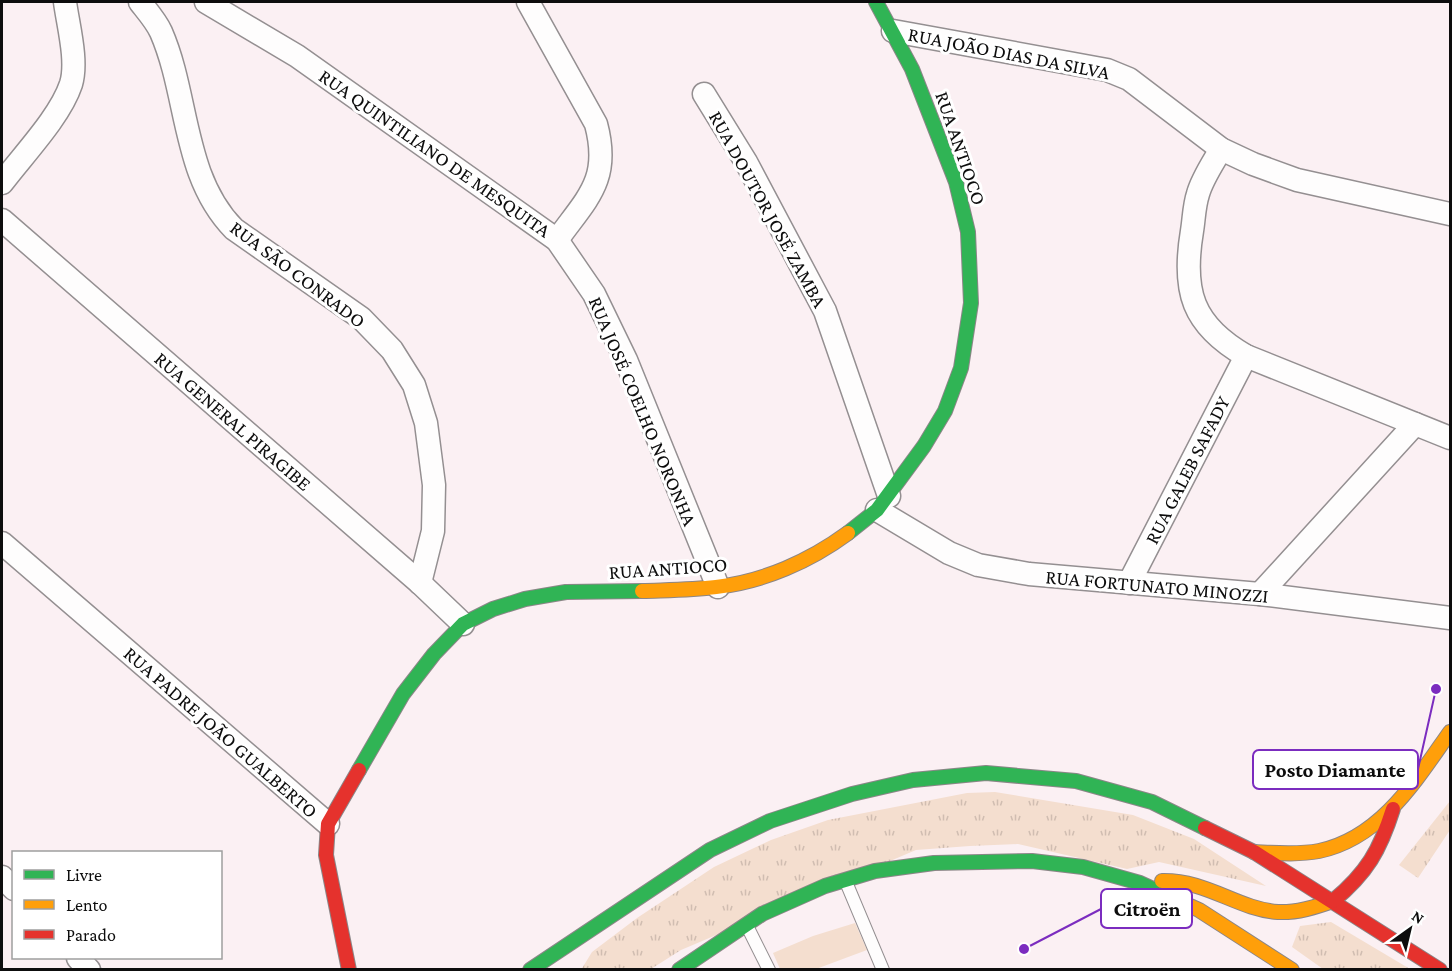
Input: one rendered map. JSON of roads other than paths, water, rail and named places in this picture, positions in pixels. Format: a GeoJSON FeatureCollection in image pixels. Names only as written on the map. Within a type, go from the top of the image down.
{"type":"FeatureCollection","features":[{"type":"Feature","properties":{"kind":"main road","name":"RUA ANTIOCO"},"geometry":{"type":"LineString","coordinates":[[328,824],[403,694],[434,654],[464,624],[493,609],[525,599],[567,592],[610,593],[718,587],[766,576],[809,558],[846,536],[883,503],[924,446],[945,411],[961,368],[970,303],[968,232],[956,182],[912,69],[876,2]]}},
{"type":"Feature","properties":{"kind":"main road"},"geometry":{"type":"LineString","coordinates":[[1254,852],[1293,853],[1320,850],[1355,838],[1393,809],[1450,732]]}},
{"type":"Feature","properties":{"kind":"main road"},"geometry":{"type":"LineString","coordinates":[[536,966],[710,850],[770,821],[852,794],[913,780],[986,773],[1076,781],[1152,802],[1254,852],[1440,969]]}},
{"type":"Feature","properties":{"kind":"main road"},"geometry":{"type":"LineString","coordinates":[[1140,883],[1182,881],[1253,906],[1278,912],[1303,910],[1333,901],[1355,884],[1383,844],[1393,809]]}},
{"type":"Feature","properties":{"kind":"main road","name":"RUA PADRE JOÃO GUALBERTO"},"geometry":{"type":"LineString","coordinates":[[328,824],[326,855],[349,969]]}},
{"type":"Feature","properties":{"kind":"main road"},"geometry":{"type":"LineString","coordinates":[[679,969],[773,910],[825,886],[875,871],[934,863],[1032,861],[1083,867],[1140,883],[1199,910],[1292,969]]}},
{"type":"Feature","properties":{"kind":"main road"},"geometry":{"type":"LineString","coordinates":[[536,966],[556,969]]}},
{"type":"Feature","properties":{"kind":"street"},"geometry":{"type":"LineString","coordinates":[[2,183],[59,110],[71,83],[73,53],[65,2]]}},
{"type":"Feature","properties":{"kind":"street","name":"RUA SÃO CONRADO"},"geometry":{"type":"LineString","coordinates":[[140,2],[160,30],[173,66],[199,172],[220,215],[234,229],[361,318],[392,350],[414,385],[426,423],[434,485],[433,531],[420,583]]}},
{"type":"Feature","properties":{"kind":"street","name":"RUA QUINTILIANO DE MESQUITA"},"geometry":{"type":"LineString","coordinates":[[206,2],[297,56],[557,240],[597,182],[602,160],[601,143],[596,124],[528,2]]}},
{"type":"Feature","properties":{"kind":"street","name":"RUA JOÃO DIAS DA SILVA"},"geometry":{"type":"LineString","coordinates":[[893,31],[1107,70],[1129,79],[1221,149],[1253,164],[1297,180],[1450,214]]}},
{"type":"Feature","properties":{"kind":"street","name":"RUA DOUTOR JOSÉ ZAMBA"},"geometry":{"type":"LineString","coordinates":[[704,94],[746,162],[825,311],[883,503]]}},
{"type":"Feature","properties":{"kind":"street"},"geometry":{"type":"LineString","coordinates":[[1221,149],[1198,193],[1187,270],[1193,301],[1205,324],[1223,343],[1246,356],[1450,438]]}},
{"type":"Feature","properties":{"kind":"street","name":"RUA GENERAL PIRAGIBE"},"geometry":{"type":"LineString","coordinates":[[2,220],[420,583],[464,624]]}},
{"type":"Feature","properties":{"kind":"street","name":"RUA JOSÉ COELHO NORONHA"},"geometry":{"type":"LineString","coordinates":[[557,240],[594,294],[626,360],[718,587]]}},
{"type":"Feature","properties":{"kind":"street","name":"RUA GALEB SAFADY"},"geometry":{"type":"LineString","coordinates":[[1129,584],[1246,356]]}},
{"type":"Feature","properties":{"kind":"street"},"geometry":{"type":"LineString","coordinates":[[1260,594],[1415,424]]}},
{"type":"Feature","properties":{"kind":"street","name":"RUA FORTUNATO MINOZZI"},"geometry":{"type":"LineString","coordinates":[[883,503],[948,553],[978,565],[1029,574],[1260,594],[1450,618]]}},
{"type":"Feature","properties":{"kind":"street","name":"RUA PADRE JOÃO GUALBERTO"},"geometry":{"type":"LineString","coordinates":[[2,543],[328,824]]}},
{"type":"Feature","properties":{"kind":"lane"},"geometry":{"type":"LineString","coordinates":[[845,880],[883,969]]}},
{"type":"Feature","properties":{"kind":"lane"},"geometry":{"type":"LineString","coordinates":[[747,925],[769,969]]}},
{"type":"Feature","properties":{"kind":"place","name":"Posto Diamante"},"geometry":{"type":"Point","coordinates":[1436,689]}},
{"type":"Feature","properties":{"kind":"place","name":"Citroën"},"geometry":{"type":"Point","coordinates":[1024,949]}}]}
